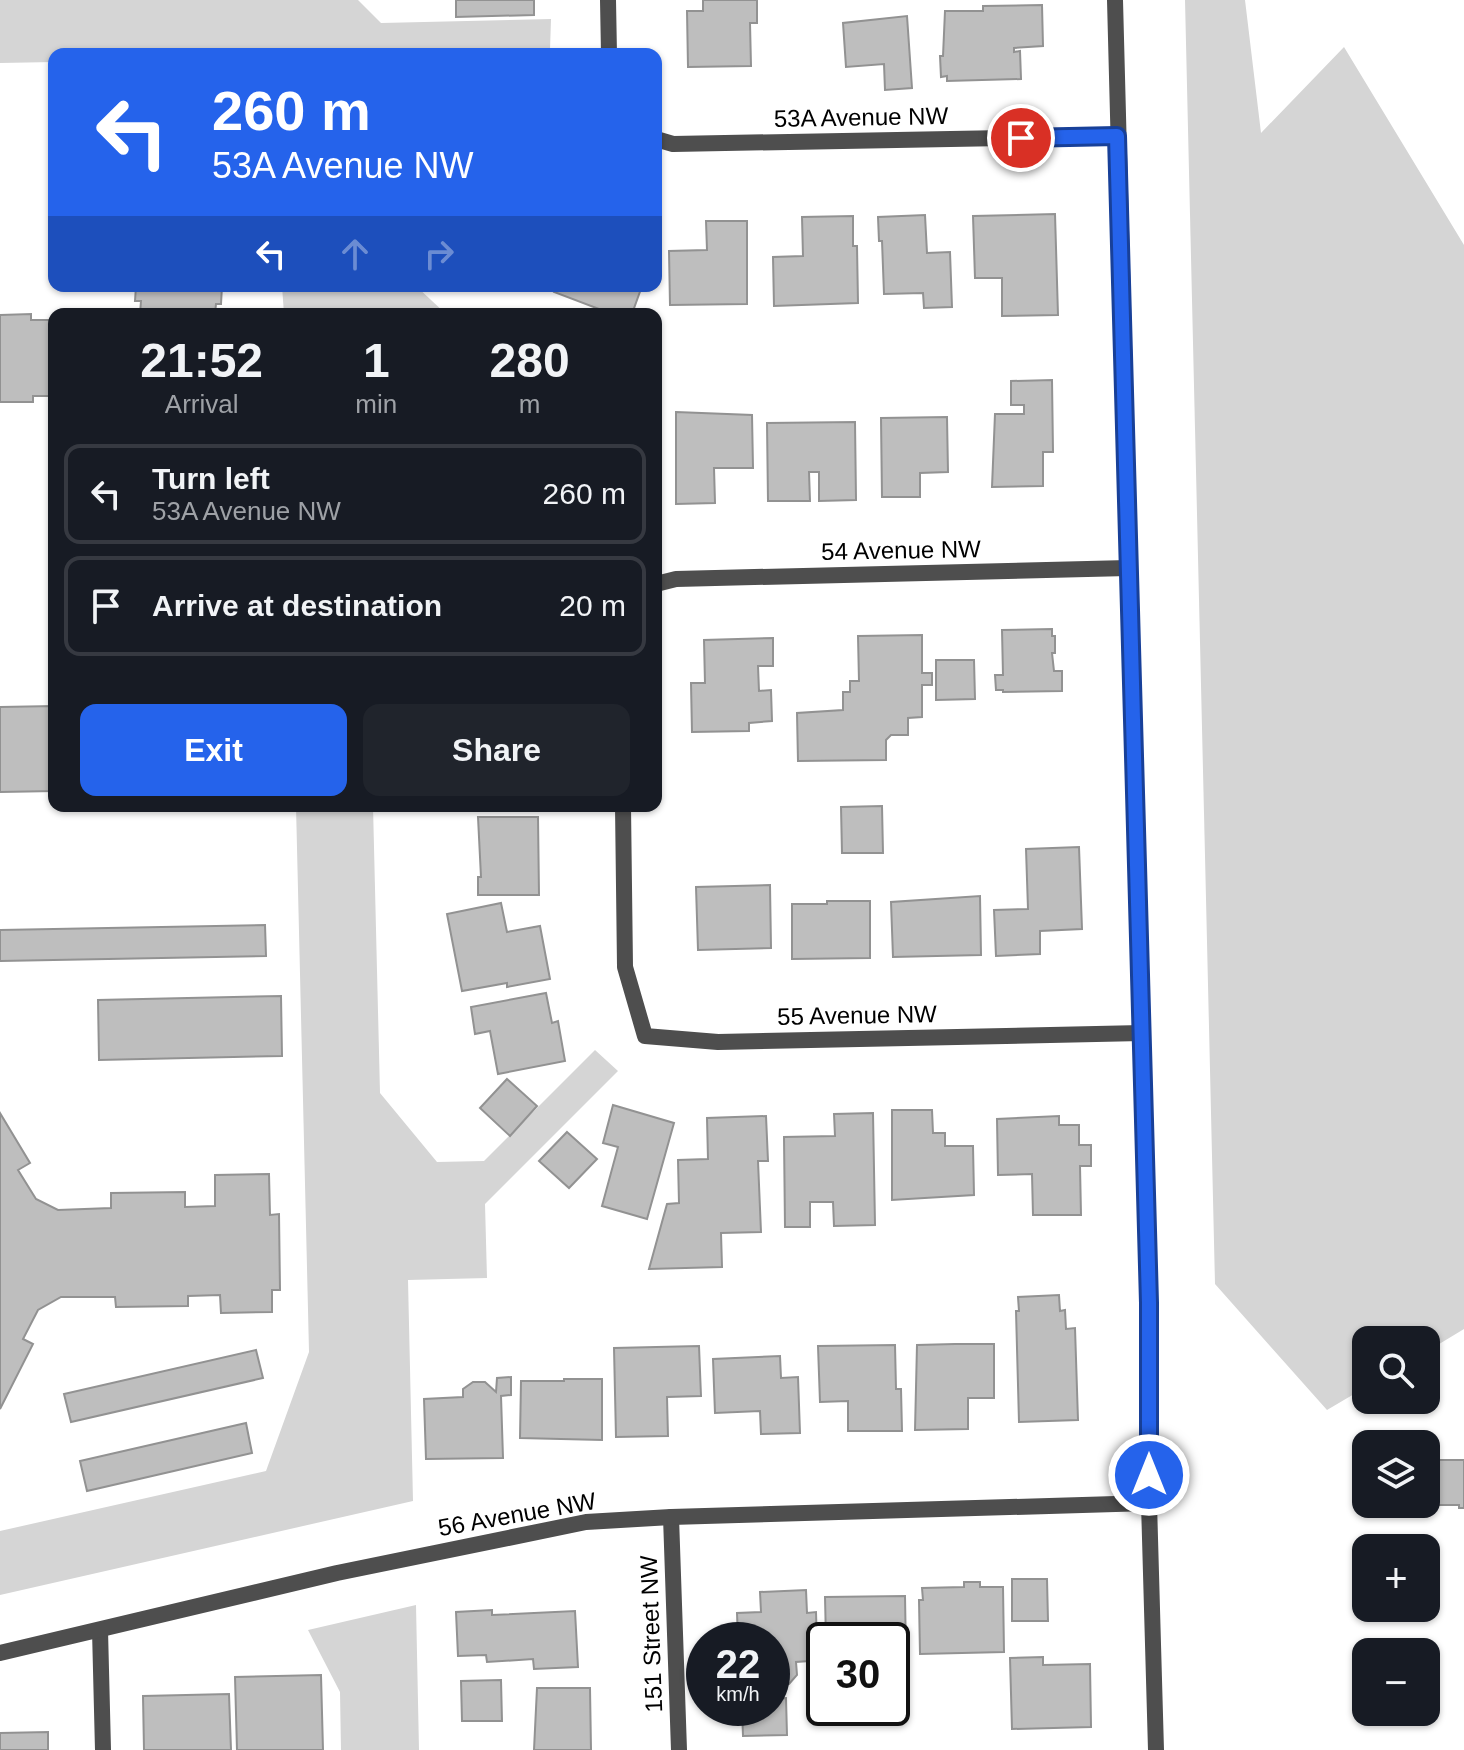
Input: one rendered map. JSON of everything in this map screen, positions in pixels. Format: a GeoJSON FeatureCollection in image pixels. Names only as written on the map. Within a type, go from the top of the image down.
{"type":"FeatureCollection","features":[{"type":"Feature","properties":{"kind":"street"},"geometry":{"type":"LineString","coordinates":[[608,0],[609,48]]}},
{"type":"Feature","properties":{"kind":"street"},"geometry":{"type":"LineString","coordinates":[[1115,0],[1149,1303],[1149,1503],[1156,1750]]}},
{"type":"Feature","properties":{"kind":"street","name":"53A Avenue NW"},"geometry":{"type":"LineString","coordinates":[[662,141],[673,144],[1117,136]]}},
{"type":"Feature","properties":{"kind":"street","name":"54 Avenue NW"},"geometry":{"type":"LineString","coordinates":[[662,582],[676,579],[1128,568]]}},
{"type":"Feature","properties":{"kind":"street","name":"55 Avenue NW"},"geometry":{"type":"LineString","coordinates":[[623,812],[625,967],[645,1036],[718,1042],[1142,1033]]}},
{"type":"Feature","properties":{"kind":"street","name":"56 Avenue NW"},"geometry":{"type":"LineString","coordinates":[[0,1653],[337,1573],[586,1522],[1149,1503]]}},
{"type":"Feature","properties":{"kind":"street","name":"151 Street NW"},"geometry":{"type":"LineString","coordinates":[[671,1517],[679,1750]]}},
{"type":"Feature","properties":{"kind":"street"},"geometry":{"type":"LineString","coordinates":[[100,1630],[103,1750]]}},
{"type":"Feature","properties":{"kind":"shaded area"},"geometry":{"type":"Polygon","coordinates":[[[0,0],[358,0],[381,23],[551,19],[550,48],[48,48],[48,62],[0,63],[0,0]]]}},
{"type":"Feature","properties":{"kind":"shaded area"},"geometry":{"type":"Polygon","coordinates":[[[1185,0],[1245,0],[1261,133],[1344,47],[1464,245],[1464,1329],[1440,1344],[1440,1326],[1352,1326],[1352,1395],[1327,1410],[1215,1284],[1185,0]]]}},
{"type":"Feature","properties":{"kind":"shaded area"},"geometry":{"type":"Polygon","coordinates":[[[282,292],[422,292],[440,308],[284,308],[282,292]]]}},
{"type":"Feature","properties":{"kind":"shaded area"},"geometry":{"type":"Polygon","coordinates":[[[296,812],[373,812],[380,1093],[437,1162],[484,1161],[595,1050],[618,1071],[485,1204],[487,1278],[408,1280],[413,1501],[0,1595],[0,1531],[266,1471],[309,1352],[296,812]]]}},
{"type":"Feature","properties":{"kind":"shaded area"},"geometry":{"type":"Polygon","coordinates":[[[416,1605],[419,1750],[341,1750],[340,1692],[308,1630],[416,1605]]]}},
{"type":"Feature","properties":{"kind":"building"},"geometry":{"type":"Polygon","coordinates":[[[456,0],[534,0],[534,15],[456,17],[456,0]]]}},
{"type":"Feature","properties":{"kind":"building"},"geometry":{"type":"Polygon","coordinates":[[[703,0],[757,0],[757,23],[750,23],[751,66],[688,67],[687,11],[703,11],[703,0]]]}},
{"type":"Feature","properties":{"kind":"building"},"geometry":{"type":"Polygon","coordinates":[[[1042,5],[1043,46],[1014,48],[1014,52],[1020,51],[1021,79],[947,81],[947,76],[941,77],[945,11],[983,11],[983,6],[1042,5]]]}},
{"type":"Feature","properties":{"kind":"building"},"geometry":{"type":"Polygon","coordinates":[[[907,16],[912,88],[885,90],[884,64],[846,67],[843,23],[907,16]]]}},
{"type":"Feature","properties":{"kind":"building"},"geometry":{"type":"Polygon","coordinates":[[[1055,214],[1058,315],[1002,316],[1002,278],[975,278],[973,216],[1055,214]]]}},
{"type":"Feature","properties":{"kind":"building"},"geometry":{"type":"Polygon","coordinates":[[[925,215],[927,253],[950,252],[952,307],[924,308],[923,293],[884,294],[878,217],[925,215]]]}},
{"type":"Feature","properties":{"kind":"building"},"geometry":{"type":"Polygon","coordinates":[[[853,216],[858,303],[774,306],[773,257],[803,256],[802,217],[853,216]]]}},
{"type":"Feature","properties":{"kind":"building"},"geometry":{"type":"Polygon","coordinates":[[[706,221],[747,221],[747,304],[670,305],[669,251],[707,250],[706,221]]]}},
{"type":"Feature","properties":{"kind":"building"},"geometry":{"type":"Polygon","coordinates":[[[136,292],[222,292],[221,304],[216,304],[216,308],[140,308],[141,301],[135,301],[136,292]]]}},
{"type":"Feature","properties":{"kind":"building"},"geometry":{"type":"Polygon","coordinates":[[[554,292],[640,292],[634,308],[596,308],[554,292]]]}},
{"type":"Feature","properties":{"kind":"building"},"geometry":{"type":"Polygon","coordinates":[[[31,314],[31,320],[48,320],[48,396],[33,396],[33,402],[0,402],[0,315],[31,314]]]}},
{"type":"Feature","properties":{"kind":"building"},"geometry":{"type":"Polygon","coordinates":[[[1052,380],[1053,452],[1043,452],[1043,486],[992,487],[995,414],[1024,414],[1024,405],[1011,405],[1011,381],[1052,380]]]}},
{"type":"Feature","properties":{"kind":"building"},"geometry":{"type":"Polygon","coordinates":[[[676,412],[752,415],[753,468],[714,468],[715,503],[676,504],[676,412]]]}},
{"type":"Feature","properties":{"kind":"building"},"geometry":{"type":"Polygon","coordinates":[[[947,417],[948,472],[920,473],[920,497],[882,497],[881,418],[947,417]]]}},
{"type":"Feature","properties":{"kind":"building"},"geometry":{"type":"Polygon","coordinates":[[[855,422],[856,500],[819,501],[819,472],[809,472],[810,501],[768,501],[767,423],[855,422]]]}},
{"type":"Feature","properties":{"kind":"building"},"geometry":{"type":"Polygon","coordinates":[[[1052,629],[1052,636],[1055,636],[1055,653],[1052,653],[1054,671],[1062,671],[1062,691],[996,690],[995,675],[1003,675],[1002,630],[1052,629]]]}},
{"type":"Feature","properties":{"kind":"building"},"geometry":{"type":"Polygon","coordinates":[[[922,635],[922,673],[932,673],[932,685],[922,685],[922,717],[908,718],[908,735],[891,735],[886,740],[886,760],[798,761],[797,713],[843,710],[843,692],[850,692],[850,681],[859,681],[858,636],[922,635]]]}},
{"type":"Feature","properties":{"kind":"building"},"geometry":{"type":"Polygon","coordinates":[[[773,638],[773,666],[758,666],[759,691],[771,690],[772,721],[749,723],[749,731],[692,732],[691,683],[705,683],[704,640],[773,638]]]}},
{"type":"Feature","properties":{"kind":"building"},"geometry":{"type":"Polygon","coordinates":[[[936,660],[974,660],[975,699],[936,700],[936,660]]]}},
{"type":"Feature","properties":{"kind":"building"},"geometry":{"type":"Polygon","coordinates":[[[48,706],[48,791],[0,792],[0,707],[48,706]]]}},
{"type":"Feature","properties":{"kind":"building"},"geometry":{"type":"Polygon","coordinates":[[[882,806],[883,853],[842,853],[841,807],[882,806]]]}},
{"type":"Feature","properties":{"kind":"building"},"geometry":{"type":"Polygon","coordinates":[[[478,817],[538,817],[539,895],[478,895],[478,877],[481,877],[478,817]]]}},
{"type":"Feature","properties":{"kind":"building"},"geometry":{"type":"Polygon","coordinates":[[[1079,847],[1082,929],[1040,931],[1040,954],[996,956],[994,910],[1028,909],[1026,849],[1079,847]]]}},
{"type":"Feature","properties":{"kind":"building"},"geometry":{"type":"Polygon","coordinates":[[[770,885],[771,948],[698,950],[696,887],[770,885]]]}},
{"type":"Feature","properties":{"kind":"building"},"geometry":{"type":"Polygon","coordinates":[[[980,896],[981,955],[893,957],[891,902],[980,896]]]}},
{"type":"Feature","properties":{"kind":"building"},"geometry":{"type":"Polygon","coordinates":[[[827,901],[870,901],[870,958],[792,959],[792,904],[827,904],[827,901]]]}},
{"type":"Feature","properties":{"kind":"building"},"geometry":{"type":"Polygon","coordinates":[[[501,903],[507,932],[540,926],[550,979],[462,991],[447,914],[501,903]]]}},
{"type":"Feature","properties":{"kind":"building"},"geometry":{"type":"Polygon","coordinates":[[[265,925],[266,956],[0,961],[0,930],[265,925]]]}},
{"type":"Feature","properties":{"kind":"building"},"geometry":{"type":"Polygon","coordinates":[[[546,993],[552,1023],[558,1021],[565,1061],[498,1074],[490,1031],[475,1034],[471,1007],[546,993]]]}},
{"type":"Feature","properties":{"kind":"building"},"geometry":{"type":"Polygon","coordinates":[[[281,996],[282,1056],[99,1060],[98,1000],[281,996]]]}},
{"type":"Feature","properties":{"kind":"building"},"geometry":{"type":"Polygon","coordinates":[[[507,1079],[537,1106],[510,1136],[480,1108],[507,1079]]]}},
{"type":"Feature","properties":{"kind":"building"},"geometry":{"type":"Polygon","coordinates":[[[613,1105],[674,1123],[647,1219],[602,1206],[618,1147],[603,1143],[613,1105]]]}},
{"type":"Feature","properties":{"kind":"building"},"geometry":{"type":"Polygon","coordinates":[[[892,1110],[932,1110],[933,1133],[945,1133],[945,1146],[973,1146],[974,1195],[892,1200],[892,1110]]]}},
{"type":"Feature","properties":{"kind":"building"},"geometry":{"type":"Polygon","coordinates":[[[0,1113],[30,1163],[18,1170],[36,1199],[58,1210],[111,1208],[111,1193],[185,1192],[185,1207],[215,1206],[215,1175],[269,1174],[270,1215],[279,1214],[280,1290],[272,1290],[272,1312],[221,1313],[220,1295],[188,1296],[188,1306],[116,1307],[115,1297],[61,1297],[38,1310],[23,1339],[33,1344],[0,1409],[0,1113]]]}},
{"type":"Feature","properties":{"kind":"building"},"geometry":{"type":"Polygon","coordinates":[[[873,1113],[875,1225],[834,1226],[833,1202],[810,1202],[810,1227],[785,1227],[784,1137],[835,1136],[834,1114],[873,1113]]]}},
{"type":"Feature","properties":{"kind":"building"},"geometry":{"type":"Polygon","coordinates":[[[766,1116],[768,1161],[758,1161],[761,1232],[721,1233],[722,1267],[649,1269],[667,1204],[679,1203],[678,1160],[708,1159],[707,1118],[766,1116]]]}},
{"type":"Feature","properties":{"kind":"building"},"geometry":{"type":"Polygon","coordinates":[[[1059,1116],[1059,1125],[1079,1125],[1079,1145],[1091,1145],[1091,1166],[1080,1166],[1081,1215],[1033,1215],[1032,1174],[998,1175],[997,1119],[1059,1116]]]}},
{"type":"Feature","properties":{"kind":"building"},"geometry":{"type":"Polygon","coordinates":[[[567,1132],[597,1159],[569,1188],[539,1161],[567,1132]]]}},
{"type":"Feature","properties":{"kind":"building"},"geometry":{"type":"Polygon","coordinates":[[[1059,1295],[1060,1311],[1065,1310],[1066,1329],[1075,1328],[1078,1420],[1019,1422],[1018,1297],[1059,1295]]]}},
{"type":"Feature","properties":{"kind":"building"},"geometry":{"type":"Polygon","coordinates":[[[994,1344],[994,1398],[968,1398],[968,1429],[915,1430],[917,1345],[994,1344]]]}},
{"type":"Feature","properties":{"kind":"building"},"geometry":{"type":"Polygon","coordinates":[[[895,1345],[896,1389],[901,1389],[902,1431],[848,1431],[848,1401],[820,1402],[818,1346],[895,1345]]]}},
{"type":"Feature","properties":{"kind":"building"},"geometry":{"type":"Polygon","coordinates":[[[699,1346],[701,1396],[667,1397],[668,1436],[616,1437],[614,1348],[699,1346]]]}},
{"type":"Feature","properties":{"kind":"building"},"geometry":{"type":"Polygon","coordinates":[[[256,1350],[263,1378],[71,1422],[64,1394],[256,1350]]]}},
{"type":"Feature","properties":{"kind":"building"},"geometry":{"type":"Polygon","coordinates":[[[780,1356],[781,1378],[798,1377],[800,1433],[761,1434],[760,1411],[715,1413],[713,1359],[780,1356]]]}},
{"type":"Feature","properties":{"kind":"building"},"geometry":{"type":"Polygon","coordinates":[[[511,1377],[511,1395],[501,1396],[503,1458],[426,1459],[424,1399],[463,1397],[463,1389],[473,1382],[485,1382],[496,1392],[497,1378],[511,1377]]]}},
{"type":"Feature","properties":{"kind":"building"},"geometry":{"type":"Polygon","coordinates":[[[602,1379],[602,1440],[520,1438],[521,1381],[602,1379]]]}},
{"type":"Feature","properties":{"kind":"building"},"geometry":{"type":"Polygon","coordinates":[[[246,1423],[252,1453],[87,1491],[80,1461],[246,1423]]]}},
{"type":"Feature","properties":{"kind":"building"},"geometry":{"type":"Polygon","coordinates":[[[1440,1460],[1464,1460],[1464,1508],[1459,1508],[1459,1505],[1440,1505],[1440,1460]]]}},
{"type":"Feature","properties":{"kind":"building"},"geometry":{"type":"Polygon","coordinates":[[[1012,1579],[1047,1579],[1048,1621],[1012,1621],[1012,1579]]]}},
{"type":"Feature","properties":{"kind":"building"},"geometry":{"type":"Polygon","coordinates":[[[964,1582],[980,1582],[980,1587],[1003,1587],[1004,1652],[920,1654],[919,1600],[923,1600],[922,1588],[964,1587],[964,1582]]]}},
{"type":"Feature","properties":{"kind":"building"},"geometry":{"type":"Polygon","coordinates":[[[806,1590],[807,1613],[816,1612],[816,1622],[806,1622],[806,1661],[796,1662],[797,1675],[790,1683],[790,1622],[737,1622],[737,1613],[761,1612],[760,1592],[806,1590]]]}},
{"type":"Feature","properties":{"kind":"building"},"geometry":{"type":"Polygon","coordinates":[[[905,1596],[905,1622],[826,1622],[825,1597],[905,1596]]]}},
{"type":"Feature","properties":{"kind":"building"},"geometry":{"type":"Polygon","coordinates":[[[492,1610],[492,1615],[575,1611],[578,1667],[534,1669],[533,1659],[487,1662],[486,1655],[458,1656],[456,1612],[492,1610]]]}},
{"type":"Feature","properties":{"kind":"building"},"geometry":{"type":"Polygon","coordinates":[[[1043,1657],[1043,1665],[1090,1664],[1091,1727],[1012,1729],[1010,1658],[1043,1657]]]}},
{"type":"Feature","properties":{"kind":"building"},"geometry":{"type":"Polygon","coordinates":[[[321,1675],[323,1750],[237,1750],[235,1677],[321,1675]]]}},
{"type":"Feature","properties":{"kind":"building"},"geometry":{"type":"Polygon","coordinates":[[[501,1680],[502,1721],[462,1721],[461,1681],[501,1680]]]}},
{"type":"Feature","properties":{"kind":"building"},"geometry":{"type":"Polygon","coordinates":[[[537,1688],[590,1688],[591,1750],[534,1750],[537,1688]]]}},
{"type":"Feature","properties":{"kind":"building"},"geometry":{"type":"Polygon","coordinates":[[[229,1694],[231,1750],[144,1750],[143,1696],[229,1694]]]}},
{"type":"Feature","properties":{"kind":"building"},"geometry":{"type":"Polygon","coordinates":[[[743,1726],[787,1726],[787,1735],[743,1736],[743,1726]]]}},
{"type":"Feature","properties":{"kind":"building"},"geometry":{"type":"Polygon","coordinates":[[[48,1732],[48,1750],[0,1750],[0,1733],[48,1732]]]}},
{"type":"Feature","properties":{"kind":"route"},"geometry":{"type":"LineString","coordinates":[[1021,138],[1117,136],[1149,1303],[1149,1475]]}}]}
